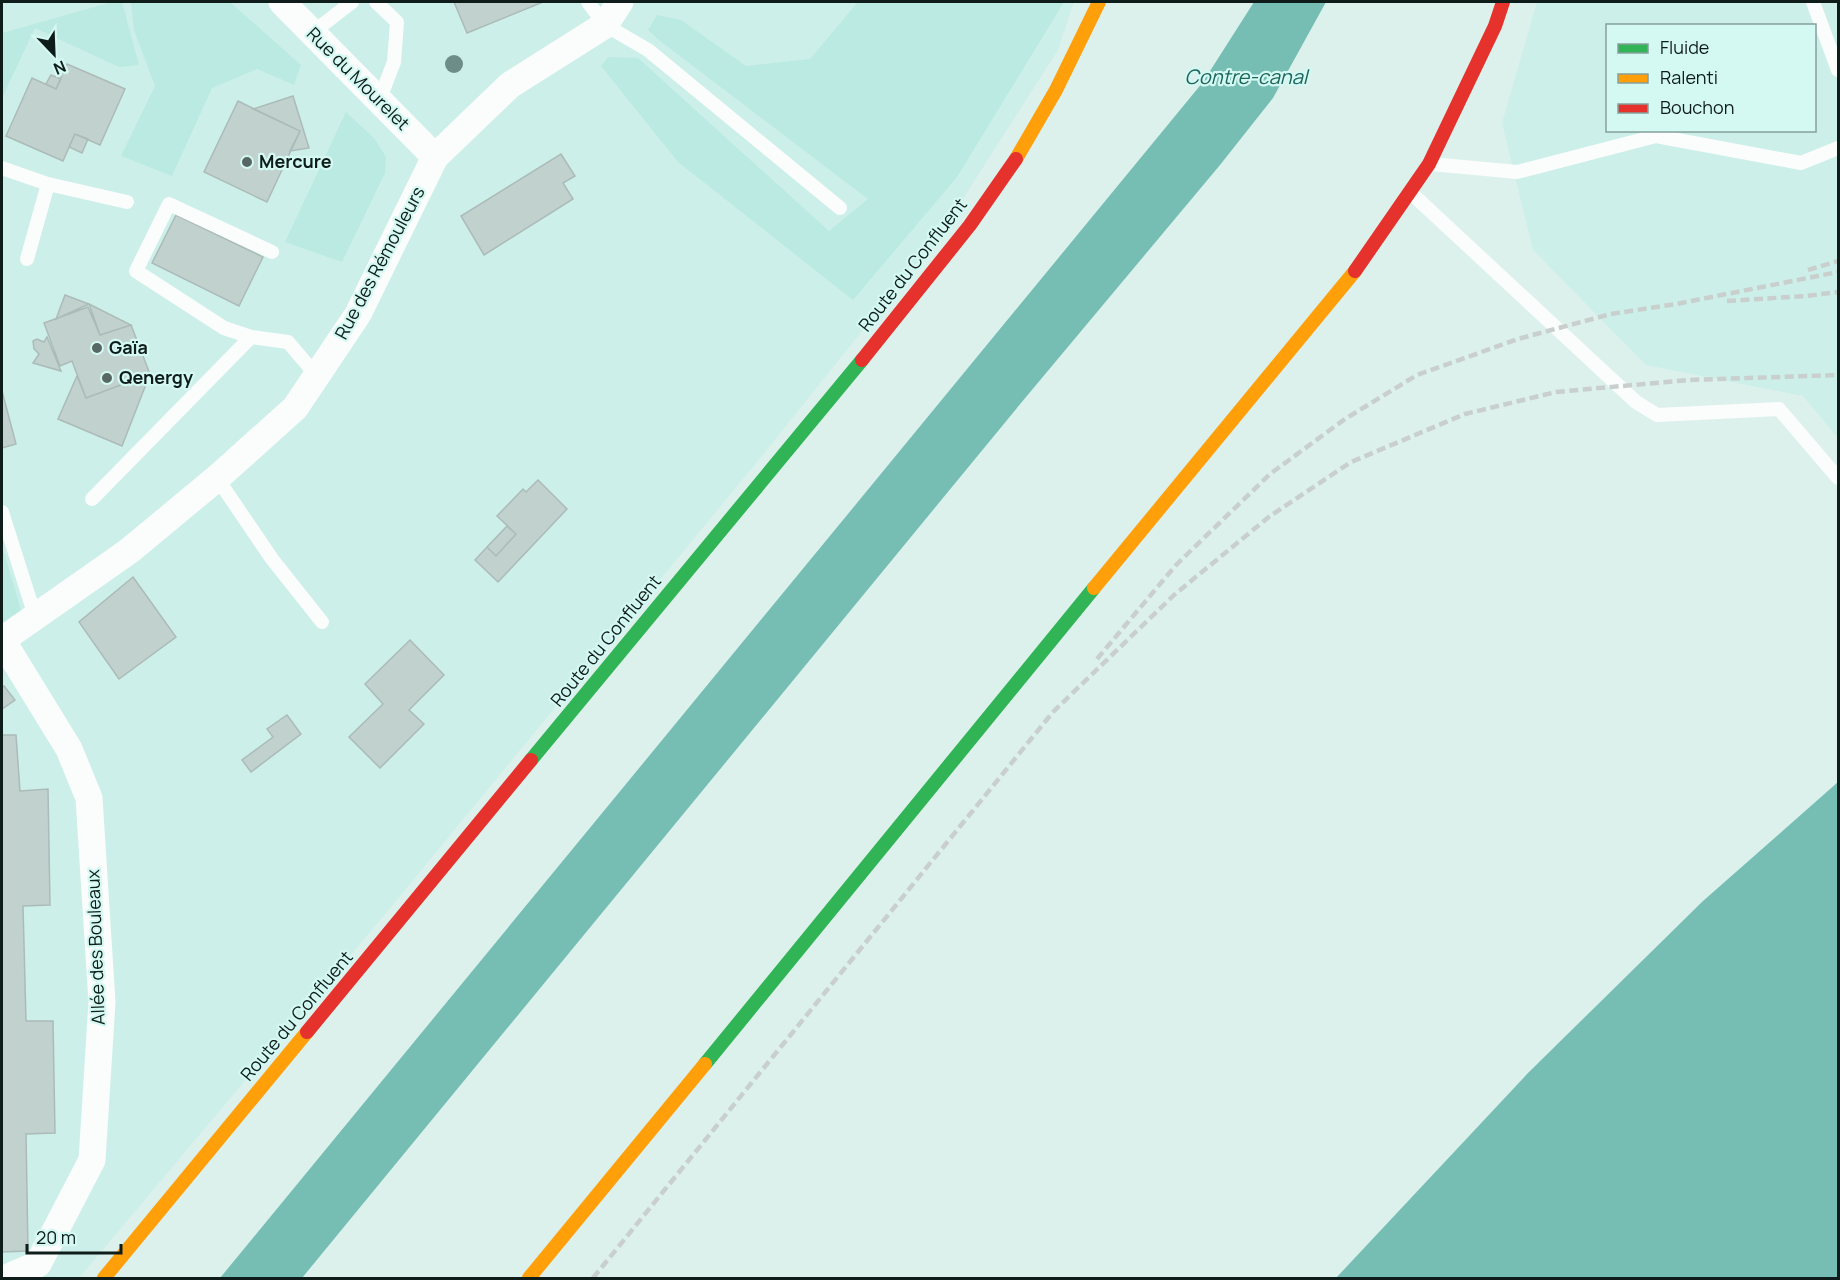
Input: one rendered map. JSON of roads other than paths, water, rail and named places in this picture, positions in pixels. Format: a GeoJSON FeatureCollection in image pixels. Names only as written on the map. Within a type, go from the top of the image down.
{"type":"FeatureCollection","features":[{"type":"Feature","properties":{"kind":"main road","name":"Route du Confluent"},"geometry":{"type":"LineString","coordinates":[[104,1278],[906,306],[1005,176],[1047,108],[1099,2]]}},
{"type":"Feature","properties":{"kind":"main road"},"geometry":{"type":"LineString","coordinates":[[530,1278],[1361,263],[1429,164],[1496,26],[1503,2]]}},
{"type":"Feature","properties":{"kind":"street","name":"Rue du Mourelet"},"geometry":{"type":"LineString","coordinates":[[282,2],[435,157]]}},
{"type":"Feature","properties":{"kind":"street","name":"Rue des Rémouleurs"},"geometry":{"type":"LineString","coordinates":[[2,640],[129,551],[217,478],[295,408],[358,314],[435,157],[510,85],[605,25],[620,2]]}},
{"type":"Feature","properties":{"kind":"street","name":"Allée des Bouleaux"},"geometry":{"type":"LineString","coordinates":[[2,640],[69,749],[89,798],[102,1002],[92,1160],[38,1264],[6,1278]]}},
{"type":"Feature","properties":{"kind":"lane"},"geometry":{"type":"LineString","coordinates":[[312,33],[352,2]]}},
{"type":"Feature","properties":{"kind":"lane"},"geometry":{"type":"LineString","coordinates":[[376,2],[397,22],[394,62],[379,101]]}},
{"type":"Feature","properties":{"kind":"lane"},"geometry":{"type":"LineString","coordinates":[[588,2],[605,25],[648,50],[840,208]]}},
{"type":"Feature","properties":{"kind":"lane"},"geometry":{"type":"LineString","coordinates":[[1813,2],[1839,70]]}},
{"type":"Feature","properties":{"kind":"lane"},"geometry":{"type":"LineString","coordinates":[[1429,164],[1517,172],[1656,136],[1801,163],[1839,148]]}},
{"type":"Feature","properties":{"kind":"lane"},"geometry":{"type":"LineString","coordinates":[[2,168],[48,184],[127,202]]}},
{"type":"Feature","properties":{"kind":"lane"},"geometry":{"type":"LineString","coordinates":[[27,259],[48,184]]}},
{"type":"Feature","properties":{"kind":"lane"},"geometry":{"type":"LineString","coordinates":[[1409,191],[1636,402],[1657,415],[1779,409],[1839,478]]}},
{"type":"Feature","properties":{"kind":"lane"},"geometry":{"type":"LineString","coordinates":[[272,252],[169,204],[136,271],[225,328],[250,337],[288,342],[317,376]]}},
{"type":"Feature","properties":{"kind":"lane"},"geometry":{"type":"LineString","coordinates":[[92,498],[250,337]]}},
{"type":"Feature","properties":{"kind":"lane"},"geometry":{"type":"LineString","coordinates":[[217,478],[272,559],[322,622]]}},
{"type":"Feature","properties":{"kind":"lane"},"geometry":{"type":"LineString","coordinates":[[2,512],[35,616]]}},
{"type":"Feature","properties":{"kind":"water","name":"Contre-canal"},"geometry":{"type":"Polygon","coordinates":[[[1254,2],[1326,2],[1273,98],[1220,165],[1021,403],[302,1278],[220,1278],[1203,82],[1254,2]]]}},
{"type":"Feature","properties":{"kind":"water"},"geometry":{"type":"Polygon","coordinates":[[[1838,782],[1838,1278],[1336,1278],[1528,1073],[1703,901],[1838,782]]]}},
{"type":"Feature","properties":{"kind":"railway"},"geometry":{"type":"LineString","coordinates":[[1808,270],[1838,261]]}},
{"type":"Feature","properties":{"kind":"railway"},"geometry":{"type":"LineString","coordinates":[[1097,659],[1176,565],[1270,474],[1345,419],[1417,375],[1518,339],[1611,314],[1676,304],[1838,272]]}},
{"type":"Feature","properties":{"kind":"railway"},"geometry":{"type":"LineString","coordinates":[[1727,301],[1838,292]]}},
{"type":"Feature","properties":{"kind":"railway"},"geometry":{"type":"LineString","coordinates":[[593,1278],[1053,712],[1174,595],[1270,516],[1351,462],[1465,414],[1556,392],[1688,380],[1838,375]]}},
{"type":"Feature","properties":{"kind":"place","name":"Mercure"},"geometry":{"type":"Point","coordinates":[247,162]}},
{"type":"Feature","properties":{"kind":"place","name":"Gaïa"},"geometry":{"type":"Point","coordinates":[97,348]}},
{"type":"Feature","properties":{"kind":"place","name":"Qenergy"},"geometry":{"type":"Point","coordinates":[107,378]}}]}
